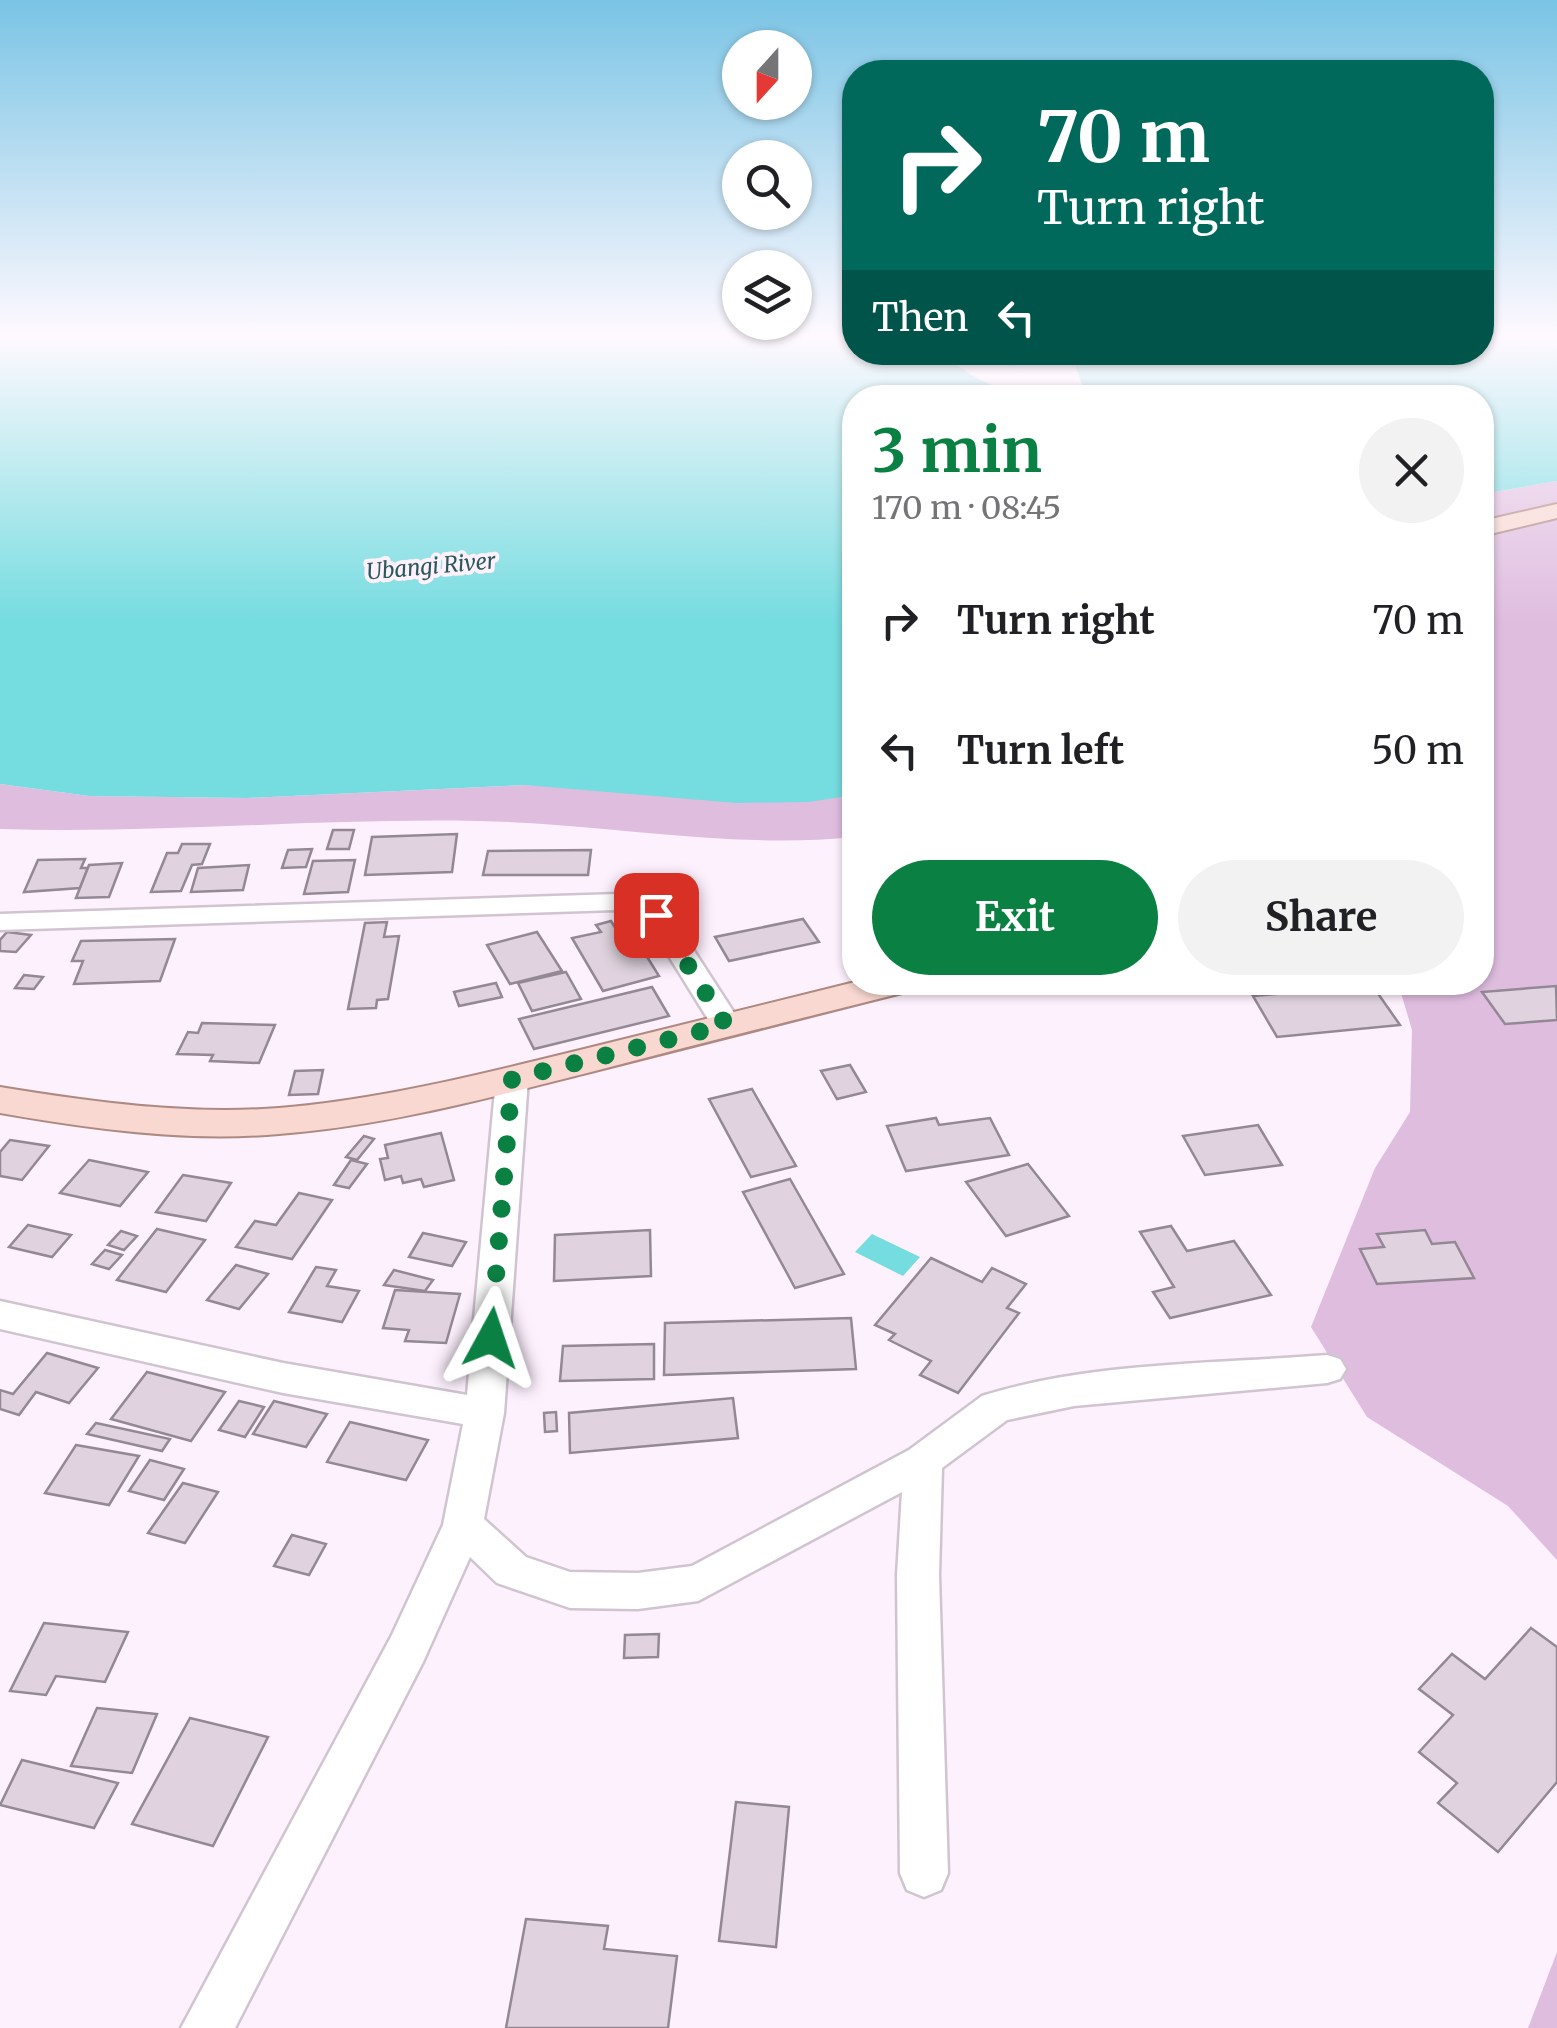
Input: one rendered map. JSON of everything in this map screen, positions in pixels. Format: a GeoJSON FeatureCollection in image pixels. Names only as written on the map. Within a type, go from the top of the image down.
{"type":"FeatureCollection","features":[{"type":"Feature","properties":{"kind":"main road"},"geometry":{"type":"LineString","coordinates":[[1494,526],[1557,511]]}},
{"type":"Feature","properties":{"kind":"main road"},"geometry":{"type":"LineString","coordinates":[[0,1100],[87,1115],[275,1121],[354,1113],[512,1079],[848,995]]}},
{"type":"Feature","properties":{"kind":"street"},"geometry":{"type":"LineString","coordinates":[[0,922],[618,902],[656,915],[726,1025]]}},
{"type":"Feature","properties":{"kind":"street"},"geometry":{"type":"LineString","coordinates":[[207,2028],[408,1648],[463,1525],[485,1413],[512,1079]]}},
{"type":"Feature","properties":{"kind":"street"},"geometry":{"type":"LineString","coordinates":[[0,1315],[283,1378],[485,1413]]}},
{"type":"Feature","properties":{"kind":"street"},"geometry":{"type":"LineString","coordinates":[[463,1525],[512,1570],[570,1590],[638,1591],[698,1584],[923,1460],[996,1406],[1074,1391],[1328,1369]]}},
{"type":"Feature","properties":{"kind":"street"},"geometry":{"type":"LineString","coordinates":[[923,1460],[918,1575],[924,1873]]}},
{"type":"Feature","properties":{"kind":"shaded area"},"geometry":{"type":"Polygon","coordinates":[[[1557,481],[1557,1560],[1508,1506],[1367,1417],[1311,1327],[1375,1168],[1410,1112],[1412,1030],[1402,995],[1494,995],[1494,492],[1557,481]]]}},
{"type":"Feature","properties":{"kind":"shaded area"},"geometry":{"type":"Polygon","coordinates":[[[0,784],[89,796],[247,798],[525,785],[842,795],[842,838],[808,840],[713,838],[477,821],[0,829],[0,784]]]}},
{"type":"Feature","properties":{"kind":"shaded area"},"geometry":{"type":"Polygon","coordinates":[[[1557,1952],[1557,2028],[1528,2028],[1557,1952]]]}},
{"type":"Feature","properties":{"kind":"water","name":"Ubangi River"},"geometry":{"type":"Polygon","coordinates":[[[0,434],[842,434],[842,797],[808,802],[736,803],[525,785],[247,798],[89,796],[0,784],[0,434]]]}},
{"type":"Feature","properties":{"kind":"water"},"geometry":{"type":"Polygon","coordinates":[[[1494,434],[1557,434],[1557,481],[1494,492],[1494,434]]]}},
{"type":"Feature","properties":{"kind":"water"},"geometry":{"type":"Polygon","coordinates":[[[872,1234],[920,1257],[903,1276],[855,1252],[872,1234]]]}},
{"type":"Feature","properties":{"kind":"building"},"geometry":{"type":"Polygon","coordinates":[[[333,830],[354,830],[349,849],[327,849],[333,830]]]}},
{"type":"Feature","properties":{"kind":"building"},"geometry":{"type":"Polygon","coordinates":[[[457,834],[452,872],[365,875],[372,837],[457,834]]]}},
{"type":"Feature","properties":{"kind":"building"},"geometry":{"type":"Polygon","coordinates":[[[182,844],[210,844],[202,864],[192,865],[181,891],[151,892],[167,853],[178,853],[182,844]]]}},
{"type":"Feature","properties":{"kind":"building"},"geometry":{"type":"Polygon","coordinates":[[[312,849],[306,867],[282,868],[288,850],[312,849]]]}},
{"type":"Feature","properties":{"kind":"building"},"geometry":{"type":"Polygon","coordinates":[[[591,850],[588,875],[483,875],[488,851],[591,850]]]}},
{"type":"Feature","properties":{"kind":"building"},"geometry":{"type":"Polygon","coordinates":[[[85,859],[81,868],[88,868],[80,888],[24,892],[38,860],[85,859]]]}},
{"type":"Feature","properties":{"kind":"building"},"geometry":{"type":"Polygon","coordinates":[[[355,860],[348,892],[304,894],[313,861],[355,860]]]}},
{"type":"Feature","properties":{"kind":"building"},"geometry":{"type":"Polygon","coordinates":[[[122,863],[109,897],[76,898],[89,865],[122,863]]]}},
{"type":"Feature","properties":{"kind":"building"},"geometry":{"type":"Polygon","coordinates":[[[249,865],[243,890],[191,892],[198,868],[249,865]]]}},
{"type":"Feature","properties":{"kind":"building"},"geometry":{"type":"Polygon","coordinates":[[[803,919],[819,942],[729,961],[715,937],[803,919]]]}},
{"type":"Feature","properties":{"kind":"building"},"geometry":{"type":"Polygon","coordinates":[[[611,921],[619,934],[631,931],[659,976],[603,991],[572,938],[601,932],[596,925],[611,921]]]}},
{"type":"Feature","properties":{"kind":"building"},"geometry":{"type":"Polygon","coordinates":[[[387,922],[384,937],[399,936],[388,999],[377,1000],[376,1008],[348,1009],[365,923],[387,922]]]}},
{"type":"Feature","properties":{"kind":"building"},"geometry":{"type":"Polygon","coordinates":[[[7,932],[31,935],[16,952],[0,951],[0,940],[7,932]]]}},
{"type":"Feature","properties":{"kind":"building"},"geometry":{"type":"Polygon","coordinates":[[[537,932],[562,971],[510,984],[487,945],[537,932]]]}},
{"type":"Feature","properties":{"kind":"building"},"geometry":{"type":"Polygon","coordinates":[[[175,939],[160,981],[74,984],[83,961],[72,961],[81,941],[175,939]]]}},
{"type":"Feature","properties":{"kind":"building"},"geometry":{"type":"Polygon","coordinates":[[[566,972],[581,999],[532,1011],[518,983],[566,972]]]}},
{"type":"Feature","properties":{"kind":"building"},"geometry":{"type":"Polygon","coordinates":[[[24,975],[43,977],[34,989],[15,988],[24,975]]]}},
{"type":"Feature","properties":{"kind":"building"},"geometry":{"type":"Polygon","coordinates":[[[496,983],[502,997],[459,1006],[454,992],[496,983]]]}},
{"type":"Feature","properties":{"kind":"building"},"geometry":{"type":"Polygon","coordinates":[[[1556,986],[1557,1020],[1505,1024],[1484,995],[1494,995],[1494,991],[1556,986]]]}},
{"type":"Feature","properties":{"kind":"building"},"geometry":{"type":"Polygon","coordinates":[[[652,987],[669,1016],[534,1049],[519,1019],[652,987]]]}},
{"type":"Feature","properties":{"kind":"building"},"geometry":{"type":"Polygon","coordinates":[[[1379,995],[1400,1025],[1277,1037],[1253,996],[1379,995]]]}},
{"type":"Feature","properties":{"kind":"building"},"geometry":{"type":"Polygon","coordinates":[[[202,1023],[275,1025],[259,1063],[210,1061],[213,1055],[177,1054],[188,1032],[198,1033],[202,1023]]]}},
{"type":"Feature","properties":{"kind":"building"},"geometry":{"type":"Polygon","coordinates":[[[850,1065],[866,1092],[837,1099],[821,1071],[850,1065]]]}},
{"type":"Feature","properties":{"kind":"building"},"geometry":{"type":"Polygon","coordinates":[[[323,1070],[318,1094],[289,1095],[295,1071],[323,1070]]]}},
{"type":"Feature","properties":{"kind":"building"},"geometry":{"type":"Polygon","coordinates":[[[752,1089],[796,1166],[751,1177],[709,1099],[752,1089]]]}},
{"type":"Feature","properties":{"kind":"building"},"geometry":{"type":"Polygon","coordinates":[[[936,1118],[939,1125],[990,1118],[1009,1155],[906,1171],[887,1126],[936,1118]]]}},
{"type":"Feature","properties":{"kind":"building"},"geometry":{"type":"Polygon","coordinates":[[[1258,1125],[1282,1165],[1205,1175],[1183,1136],[1258,1125]]]}},
{"type":"Feature","properties":{"kind":"building"},"geometry":{"type":"Polygon","coordinates":[[[441,1133],[454,1180],[424,1187],[421,1179],[403,1183],[401,1176],[385,1180],[380,1159],[388,1158],[385,1145],[441,1133]]]}},
{"type":"Feature","properties":{"kind":"building"},"geometry":{"type":"Polygon","coordinates":[[[364,1136],[374,1139],[357,1160],[346,1157],[364,1136]]]}},
{"type":"Feature","properties":{"kind":"building"},"geometry":{"type":"Polygon","coordinates":[[[10,1140],[49,1146],[22,1180],[0,1176],[0,1152],[10,1140]]]}},
{"type":"Feature","properties":{"kind":"building"},"geometry":{"type":"Polygon","coordinates":[[[89,1160],[148,1172],[120,1206],[60,1193],[89,1160]]]}},
{"type":"Feature","properties":{"kind":"building"},"geometry":{"type":"Polygon","coordinates":[[[351,1160],[367,1164],[349,1188],[334,1185],[351,1160]]]}},
{"type":"Feature","properties":{"kind":"building"},"geometry":{"type":"Polygon","coordinates":[[[1028,1164],[1069,1216],[1006,1236],[966,1182],[1028,1164]]]}},
{"type":"Feature","properties":{"kind":"building"},"geometry":{"type":"Polygon","coordinates":[[[183,1175],[231,1183],[206,1221],[156,1212],[183,1175]]]}},
{"type":"Feature","properties":{"kind":"building"},"geometry":{"type":"Polygon","coordinates":[[[790,1179],[844,1274],[795,1288],[743,1192],[790,1179]]]}},
{"type":"Feature","properties":{"kind":"building"},"geometry":{"type":"Polygon","coordinates":[[[299,1193],[332,1200],[292,1259],[236,1247],[255,1221],[276,1225],[299,1193]]]}},
{"type":"Feature","properties":{"kind":"building"},"geometry":{"type":"Polygon","coordinates":[[[28,1225],[71,1235],[52,1257],[9,1247],[28,1225]]]}},
{"type":"Feature","properties":{"kind":"building"},"geometry":{"type":"Polygon","coordinates":[[[1171,1226],[1187,1251],[1234,1241],[1271,1295],[1170,1318],[1153,1292],[1174,1287],[1140,1232],[1171,1226]]]}},
{"type":"Feature","properties":{"kind":"building"},"geometry":{"type":"Polygon","coordinates":[[[157,1229],[205,1240],[166,1292],[117,1280],[157,1229]]]}},
{"type":"Feature","properties":{"kind":"building"},"geometry":{"type":"Polygon","coordinates":[[[650,1230],[651,1276],[554,1281],[555,1235],[650,1230]]]}},
{"type":"Feature","properties":{"kind":"building"},"geometry":{"type":"Polygon","coordinates":[[[1425,1230],[1432,1244],[1455,1242],[1474,1278],[1377,1284],[1360,1249],[1384,1247],[1377,1234],[1425,1230]]]}},
{"type":"Feature","properties":{"kind":"building"},"geometry":{"type":"Polygon","coordinates":[[[121,1231],[137,1236],[124,1250],[108,1245],[121,1231]]]}},
{"type":"Feature","properties":{"kind":"building"},"geometry":{"type":"Polygon","coordinates":[[[423,1233],[466,1242],[452,1266],[409,1257],[423,1233]]]}},
{"type":"Feature","properties":{"kind":"building"},"geometry":{"type":"Polygon","coordinates":[[[105,1250],[122,1255],[109,1269],[92,1264],[105,1250]]]}},
{"type":"Feature","properties":{"kind":"building"},"geometry":{"type":"Polygon","coordinates":[[[931,1258],[982,1282],[992,1268],[1026,1284],[1007,1308],[1019,1313],[958,1393],[920,1375],[931,1361],[889,1340],[895,1334],[875,1325],[931,1258]]]}},
{"type":"Feature","properties":{"kind":"building"},"geometry":{"type":"Polygon","coordinates":[[[236,1265],[268,1274],[239,1309],[207,1300],[236,1265]]]}},
{"type":"Feature","properties":{"kind":"building"},"geometry":{"type":"Polygon","coordinates":[[[316,1267],[336,1270],[327,1286],[359,1291],[342,1322],[289,1312],[316,1267]]]}},
{"type":"Feature","properties":{"kind":"building"},"geometry":{"type":"Polygon","coordinates":[[[394,1270],[433,1280],[425,1291],[384,1285],[394,1270]]]}},
{"type":"Feature","properties":{"kind":"building"},"geometry":{"type":"Polygon","coordinates":[[[395,1290],[460,1294],[446,1343],[405,1341],[409,1330],[383,1328],[395,1290]]]}},
{"type":"Feature","properties":{"kind":"building"},"geometry":{"type":"Polygon","coordinates":[[[851,1318],[856,1369],[664,1375],[665,1323],[851,1318]]]}},
{"type":"Feature","properties":{"kind":"building"},"geometry":{"type":"Polygon","coordinates":[[[654,1344],[654,1379],[560,1381],[563,1346],[654,1344]]]}},
{"type":"Feature","properties":{"kind":"building"},"geometry":{"type":"Polygon","coordinates":[[[47,1353],[98,1368],[69,1403],[36,1392],[19,1415],[0,1409],[0,1390],[13,1394],[47,1353]]]}},
{"type":"Feature","properties":{"kind":"building"},"geometry":{"type":"Polygon","coordinates":[[[147,1372],[225,1392],[191,1441],[111,1419],[147,1372]]]}},
{"type":"Feature","properties":{"kind":"building"},"geometry":{"type":"Polygon","coordinates":[[[733,1398],[738,1438],[570,1453],[569,1413],[733,1398]]]}},
{"type":"Feature","properties":{"kind":"building"},"geometry":{"type":"Polygon","coordinates":[[[239,1401],[264,1407],[245,1437],[219,1430],[239,1401]]]}},
{"type":"Feature","properties":{"kind":"building"},"geometry":{"type":"Polygon","coordinates":[[[274,1401],[327,1414],[306,1447],[253,1434],[274,1401]]]}},
{"type":"Feature","properties":{"kind":"building"},"geometry":{"type":"Polygon","coordinates":[[[556,1412],[557,1431],[545,1432],[544,1413],[556,1412]]]}},
{"type":"Feature","properties":{"kind":"building"},"geometry":{"type":"Polygon","coordinates":[[[350,1422],[428,1440],[406,1480],[327,1462],[350,1422]]]}},
{"type":"Feature","properties":{"kind":"building"},"geometry":{"type":"Polygon","coordinates":[[[96,1423],[170,1439],[162,1451],[87,1434],[96,1423]]]}},
{"type":"Feature","properties":{"kind":"building"},"geometry":{"type":"Polygon","coordinates":[[[76,1445],[139,1456],[109,1505],[45,1493],[76,1445]]]}},
{"type":"Feature","properties":{"kind":"building"},"geometry":{"type":"Polygon","coordinates":[[[150,1460],[184,1469],[164,1500],[129,1491],[150,1460]]]}},
{"type":"Feature","properties":{"kind":"building"},"geometry":{"type":"Polygon","coordinates":[[[183,1483],[218,1492],[185,1543],[148,1533],[183,1483]]]}},
{"type":"Feature","properties":{"kind":"building"},"geometry":{"type":"Polygon","coordinates":[[[292,1535],[326,1544],[309,1575],[274,1566],[292,1535]]]}},
{"type":"Feature","properties":{"kind":"building"},"geometry":{"type":"Polygon","coordinates":[[[44,1623],[128,1632],[105,1682],[56,1676],[46,1695],[10,1691],[44,1623]]]}},
{"type":"Feature","properties":{"kind":"building"},"geometry":{"type":"Polygon","coordinates":[[[1531,1628],[1557,1647],[1557,1782],[1498,1852],[1438,1803],[1457,1783],[1419,1752],[1453,1715],[1419,1689],[1452,1654],[1485,1679],[1531,1628]]]}},
{"type":"Feature","properties":{"kind":"building"},"geometry":{"type":"Polygon","coordinates":[[[659,1634],[658,1657],[624,1658],[625,1635],[659,1634]]]}},
{"type":"Feature","properties":{"kind":"building"},"geometry":{"type":"Polygon","coordinates":[[[97,1708],[157,1714],[132,1773],[71,1766],[97,1708]]]}},
{"type":"Feature","properties":{"kind":"building"},"geometry":{"type":"Polygon","coordinates":[[[190,1718],[268,1737],[213,1846],[132,1824],[190,1718]]]}},
{"type":"Feature","properties":{"kind":"building"},"geometry":{"type":"Polygon","coordinates":[[[22,1760],[118,1783],[94,1828],[0,1805],[22,1760]]]}},
{"type":"Feature","properties":{"kind":"building"},"geometry":{"type":"Polygon","coordinates":[[[736,1802],[789,1807],[776,1947],[719,1941],[736,1802]]]}},
{"type":"Feature","properties":{"kind":"building"},"geometry":{"type":"Polygon","coordinates":[[[526,1919],[608,1926],[604,1949],[677,1956],[668,2028],[506,2028],[526,1919]]]}},
{"type":"Feature","properties":{"kind":"route"},"geometry":{"type":"LineString","coordinates":[[491,1338],[512,1079],[726,1025],[656,915]]}}]}
